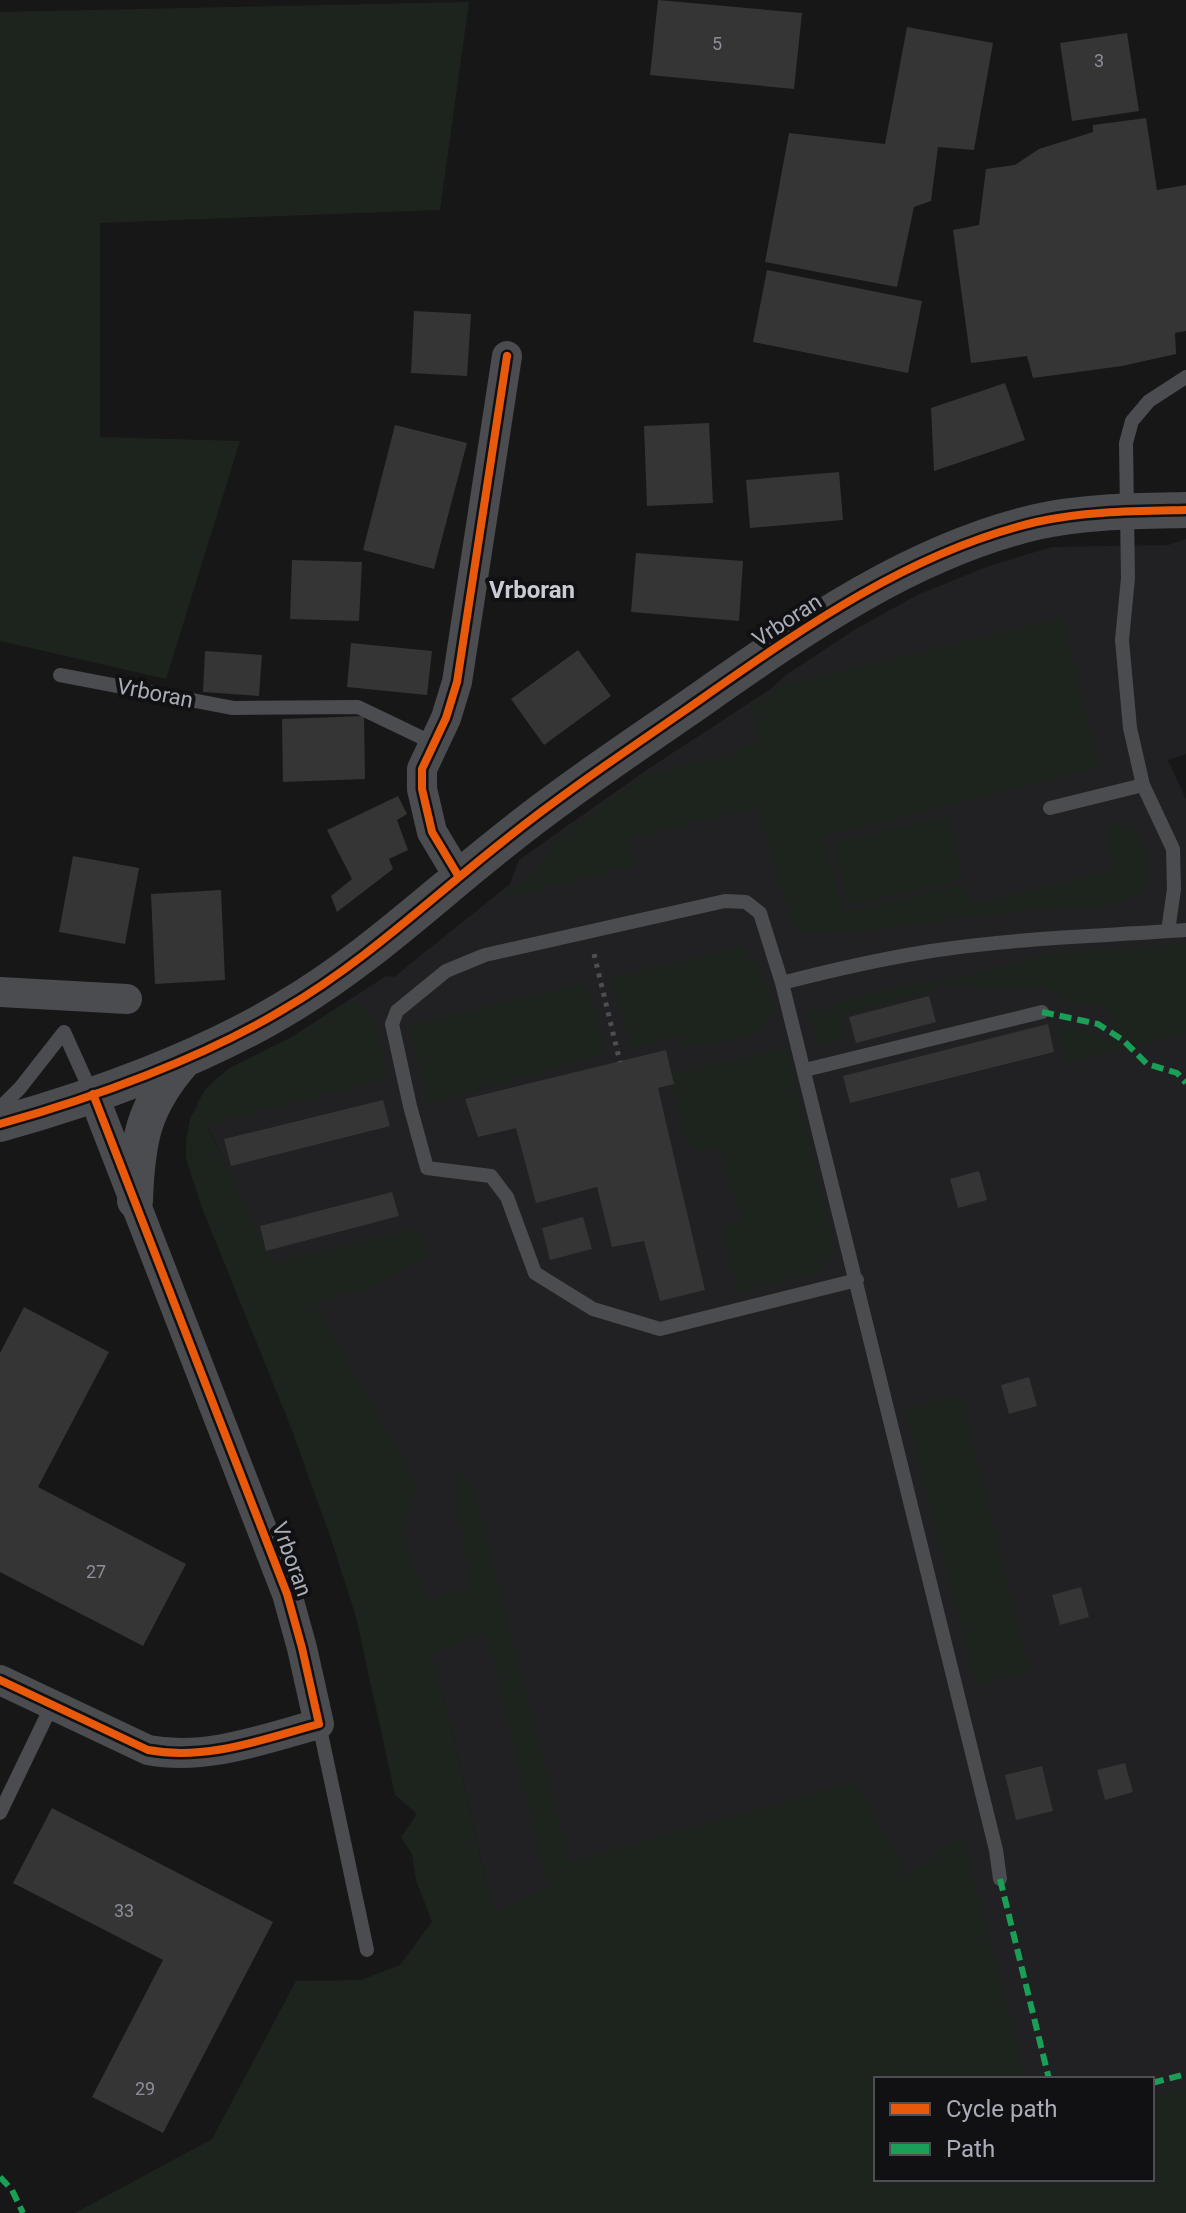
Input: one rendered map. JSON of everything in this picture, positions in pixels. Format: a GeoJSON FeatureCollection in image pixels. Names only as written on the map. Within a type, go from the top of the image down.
{"type":"FeatureCollection","features":[{"type":"Feature","properties":{"kind":"street"},"geometry":{"type":"LineString","coordinates":[[459,877],[432,832],[422,789],[422,769],[446,718],[457,682],[507,356]]}},
{"type":"Feature","properties":{"kind":"street","name":"Vrboran"},"geometry":{"type":"LineString","coordinates":[[0,1124],[93,1094],[246,1031],[334,977],[377,946],[572,789],[860,594],[913,565],[965,544],[1038,521],[1186,510]]}},
{"type":"Feature","properties":{"kind":"street"},"geometry":{"type":"LineString","coordinates":[[0,992],[127,999]]}},
{"type":"Feature","properties":{"kind":"street"},"geometry":{"type":"LineString","coordinates":[[135,1201],[137,1155],[154,1099],[163,1083],[186,1058]]}},
{"type":"Feature","properties":{"kind":"street","name":"Vrboran"},"geometry":{"type":"LineString","coordinates":[[93,1094],[287,1594],[319,1724]]}},
{"type":"Feature","properties":{"kind":"street"},"geometry":{"type":"LineString","coordinates":[[0,1680],[148,1750],[174,1755],[204,1754],[319,1724]]}},
{"type":"Feature","properties":{"kind":"lane"},"geometry":{"type":"LineString","coordinates":[[1168,931],[1174,889],[1173,849],[1143,785],[1130,728],[1122,640],[1128,578],[1126,443],[1132,421],[1149,401],[1186,377]]}},
{"type":"Feature","properties":{"kind":"lane","name":"Vrboran"},"geometry":{"type":"LineString","coordinates":[[60,675],[233,708],[358,707],[433,743]]}},
{"type":"Feature","properties":{"kind":"lane"},"geometry":{"type":"LineString","coordinates":[[1050,808],[1143,785]]}},
{"type":"Feature","properties":{"kind":"lane"},"geometry":{"type":"LineString","coordinates":[[857,1280],[660,1329],[593,1309],[535,1273],[507,1197],[491,1176],[427,1168],[392,1024],[397,1011],[425,986],[465,962],[485,955],[725,901],[746,902],[760,913],[805,1070],[857,1280],[996,1850],[1000,1879]]}},
{"type":"Feature","properties":{"kind":"lane"},"geometry":{"type":"LineString","coordinates":[[782,983],[845,966],[933,950],[1186,930]]}},
{"type":"Feature","properties":{"kind":"lane"},"geometry":{"type":"LineString","coordinates":[[805,1070],[1042,1012]]}},
{"type":"Feature","properties":{"kind":"lane"},"geometry":{"type":"LineString","coordinates":[[0,1108],[20,1088],[64,1032],[93,1094]]}},
{"type":"Feature","properties":{"kind":"lane"},"geometry":{"type":"LineString","coordinates":[[0,1813],[52,1705]]}},
{"type":"Feature","properties":{"kind":"lane"},"geometry":{"type":"LineString","coordinates":[[319,1724],[367,1950]]}},
{"type":"Feature","properties":{"kind":"path"},"geometry":{"type":"LineString","coordinates":[[593,950],[620,1062]]}},
{"type":"Feature","properties":{"kind":"shaded area"},"geometry":{"type":"Polygon","coordinates":[[[469,2],[440,210],[100,223],[100,437],[240,441],[166,679],[0,641],[0,12],[469,2]]]}},
{"type":"Feature","properties":{"kind":"shaded area"},"geometry":{"type":"Polygon","coordinates":[[[1186,539],[1186,754],[1168,760],[1186,799],[1186,2135],[1154,2140],[1154,2077],[874,2077],[874,2179],[586,2213],[486,1882],[449,1718],[406,1570],[271,1262],[197,1103],[205,1090],[230,1068],[290,1038],[386,976],[394,977],[510,884],[519,860],[854,630],[917,595],[989,566],[1052,547],[1168,545],[1186,539]]]}},
{"type":"Feature","properties":{"kind":"shaded area"},"geometry":{"type":"Polygon","coordinates":[[[1062,617],[1099,768],[822,837],[844,911],[964,884],[971,904],[1114,869],[1105,825],[1120,821],[1133,826],[1147,860],[1144,885],[1130,899],[1101,906],[997,913],[868,930],[804,934],[791,922],[759,808],[629,838],[634,866],[499,899],[530,876],[558,838],[646,774],[739,753],[741,747],[760,742],[750,702],[774,696],[772,688],[1062,617]]]}},
{"type":"Feature","properties":{"kind":"shaded area"},"geometry":{"type":"Polygon","coordinates":[[[948,815],[963,878],[848,906],[833,843],[948,815]]]}},
{"type":"Feature","properties":{"kind":"shaded area"},"geometry":{"type":"Polygon","coordinates":[[[1186,943],[1186,1033],[1067,1063],[1055,1027],[1071,1025],[1114,1043],[1114,1017],[1099,1006],[1067,1003],[1047,988],[939,984],[937,989],[843,1013],[844,1037],[820,1045],[808,1014],[882,989],[955,979],[1047,954],[1186,943]]]}},
{"type":"Feature","properties":{"kind":"shaded area"},"geometry":{"type":"Polygon","coordinates":[[[739,947],[762,974],[775,1008],[762,1028],[748,1038],[682,1048],[678,1036],[631,1049],[611,977],[739,947]]]}},
{"type":"Feature","properties":{"kind":"shaded area"},"geometry":{"type":"Polygon","coordinates":[[[587,983],[605,1054],[428,1104],[409,1024],[587,983]]]}},
{"type":"Feature","properties":{"kind":"shaded area"},"geometry":{"type":"Polygon","coordinates":[[[347,1003],[360,1005],[372,1017],[387,1078],[207,1125],[272,1262],[417,1227],[428,1255],[377,1285],[315,1303],[417,1485],[401,1535],[427,1601],[469,1587],[453,1466],[473,1487],[569,1861],[855,1782],[908,1876],[962,1835],[1025,2077],[874,2077],[874,2181],[1154,2181],[1154,2097],[1186,2089],[1186,2213],[75,2213],[212,2139],[296,1981],[361,1980],[400,1965],[432,1922],[416,1880],[412,1854],[401,1837],[417,1814],[395,1795],[356,1617],[332,1542],[292,1430],[202,1208],[186,1159],[190,1119],[205,1090],[230,1068],[290,1038],[347,1003]],[[487,1633],[431,1655],[496,1913],[548,1889],[487,1633]]]}},
{"type":"Feature","properties":{"kind":"shaded area"},"geometry":{"type":"Polygon","coordinates":[[[787,1047],[832,1239],[833,1257],[817,1273],[739,1292],[721,1226],[741,1220],[719,1147],[697,1152],[696,1145],[688,1147],[668,1074],[787,1047]]]}},
{"type":"Feature","properties":{"kind":"shaded area"},"geometry":{"type":"Polygon","coordinates":[[[960,1394],[1029,1671],[976,1686],[905,1408],[960,1394]]]}},
{"type":"Feature","properties":{"kind":"building"},"geometry":{"type":"Polygon","coordinates":[[[658,0],[802,13],[794,89],[650,75],[658,0]]]}},
{"type":"Feature","properties":{"kind":"building"},"geometry":{"type":"Polygon","coordinates":[[[907,27],[993,43],[974,150],[938,147],[931,201],[914,207],[897,287],[765,262],[789,133],[885,144],[907,27]]]}},
{"type":"Feature","properties":{"kind":"building"},"geometry":{"type":"Polygon","coordinates":[[[1127,33],[1139,111],[1072,121],[1060,43],[1127,33]]]}},
{"type":"Feature","properties":{"kind":"building"},"geometry":{"type":"Polygon","coordinates":[[[1146,118],[1157,190],[1186,185],[1186,331],[1175,333],[1176,354],[1122,366],[1033,378],[1027,356],[971,363],[953,230],[979,225],[986,169],[1015,165],[1039,149],[1093,132],[1093,125],[1146,118]]]}},
{"type":"Feature","properties":{"kind":"building"},"geometry":{"type":"Polygon","coordinates":[[[767,270],[922,301],[908,373],[753,342],[767,270]]]}},
{"type":"Feature","properties":{"kind":"building"},"geometry":{"type":"Polygon","coordinates":[[[414,311],[471,314],[467,376],[411,373],[414,311]]]}},
{"type":"Feature","properties":{"kind":"building"},"geometry":{"type":"Polygon","coordinates":[[[1005,383],[1025,440],[934,471],[931,408],[1005,383]]]}},
{"type":"Feature","properties":{"kind":"building"},"geometry":{"type":"Polygon","coordinates":[[[709,423],[713,503],[647,506],[644,426],[709,423]]]}},
{"type":"Feature","properties":{"kind":"building"},"geometry":{"type":"Polygon","coordinates":[[[395,425],[467,443],[434,569],[363,550],[395,425]]]}},
{"type":"Feature","properties":{"kind":"building"},"geometry":{"type":"Polygon","coordinates":[[[839,472],[843,520],[750,528],[746,480],[839,472]]]}},
{"type":"Feature","properties":{"kind":"building"},"geometry":{"type":"Polygon","coordinates":[[[636,553],[743,561],[739,621],[631,612],[636,553]]]}},
{"type":"Feature","properties":{"kind":"building"},"geometry":{"type":"Polygon","coordinates":[[[292,560],[362,562],[359,621],[290,619],[292,560]]]}},
{"type":"Feature","properties":{"kind":"building"},"geometry":{"type":"Polygon","coordinates":[[[351,643],[432,651],[427,695],[347,687],[351,643]]]}},
{"type":"Feature","properties":{"kind":"building"},"geometry":{"type":"Polygon","coordinates":[[[578,650],[611,696],[544,745],[511,699],[578,650]]]}},
{"type":"Feature","properties":{"kind":"building"},"geometry":{"type":"Polygon","coordinates":[[[205,651],[262,655],[259,696],[203,692],[205,651]]]}},
{"type":"Feature","properties":{"kind":"building"},"geometry":{"type":"Polygon","coordinates":[[[364,716],[365,779],[283,782],[282,719],[364,716]]]}},
{"type":"Feature","properties":{"kind":"building"},"geometry":{"type":"Polygon","coordinates":[[[398,796],[407,814],[397,820],[408,850],[389,859],[393,869],[337,912],[331,896],[352,879],[327,830],[398,796]]]}},
{"type":"Feature","properties":{"kind":"building"},"geometry":{"type":"Polygon","coordinates":[[[73,856],[139,868],[125,944],[59,932],[73,856]]]}},
{"type":"Feature","properties":{"kind":"building"},"geometry":{"type":"Polygon","coordinates":[[[221,890],[225,980],[155,984],[151,894],[221,890]]]}},
{"type":"Feature","properties":{"kind":"building"},"geometry":{"type":"Polygon","coordinates":[[[929,996],[936,1022],[856,1043],[849,1017],[929,996]]]}},
{"type":"Feature","properties":{"kind":"building"},"geometry":{"type":"Polygon","coordinates":[[[1048,1024],[1054,1052],[850,1103],[843,1076],[1048,1024]]]}},
{"type":"Feature","properties":{"kind":"building"},"geometry":{"type":"Polygon","coordinates":[[[666,1050],[674,1084],[658,1088],[705,1290],[660,1301],[644,1241],[612,1247],[597,1187],[536,1203],[516,1128],[478,1137],[465,1099],[666,1050]]]}},
{"type":"Feature","properties":{"kind":"building"},"geometry":{"type":"Polygon","coordinates":[[[383,1100],[390,1126],[231,1166],[224,1139],[383,1100]]]}},
{"type":"Feature","properties":{"kind":"building"},"geometry":{"type":"Polygon","coordinates":[[[979,1171],[987,1200],[958,1208],[950,1179],[979,1171]]]}},
{"type":"Feature","properties":{"kind":"building"},"geometry":{"type":"Polygon","coordinates":[[[392,1192],[399,1216],[266,1251],[260,1226],[392,1192]]]}},
{"type":"Feature","properties":{"kind":"building"},"geometry":{"type":"Polygon","coordinates":[[[583,1217],[592,1249],[550,1260],[542,1228],[583,1217]]]}},
{"type":"Feature","properties":{"kind":"building"},"geometry":{"type":"Polygon","coordinates":[[[24,1307],[109,1352],[38,1487],[186,1564],[143,1646],[0,1572],[0,1353],[24,1307]]]}},
{"type":"Feature","properties":{"kind":"building"},"geometry":{"type":"Polygon","coordinates":[[[1029,1377],[1037,1406],[1009,1414],[1001,1385],[1029,1377]]]}},
{"type":"Feature","properties":{"kind":"building"},"geometry":{"type":"Polygon","coordinates":[[[1081,1587],[1089,1617],[1060,1625],[1052,1595],[1081,1587]]]}},
{"type":"Feature","properties":{"kind":"building"},"geometry":{"type":"Polygon","coordinates":[[[1125,1763],[1133,1792],[1105,1800],[1097,1770],[1125,1763]]]}},
{"type":"Feature","properties":{"kind":"building"},"geometry":{"type":"Polygon","coordinates":[[[1042,1766],[1053,1811],[1016,1820],[1005,1775],[1042,1766]]]}},
{"type":"Feature","properties":{"kind":"building"},"geometry":{"type":"Polygon","coordinates":[[[52,1808],[273,1922],[163,2133],[92,2097],[163,1960],[13,1883],[52,1808]]]}},
{"type":"Feature","properties":{"kind":"marked path"},"geometry":{"type":"LineString","coordinates":[[1042,1012],[1098,1024],[1123,1040],[1147,1064],[1177,1073],[1186,1083]]}},
{"type":"Feature","properties":{"kind":"marked path"},"geometry":{"type":"LineString","coordinates":[[1000,1879],[1049,2077]]}},
{"type":"Feature","properties":{"kind":"marked path"},"geometry":{"type":"LineString","coordinates":[[1154,2082],[1186,2074]]}},
{"type":"Feature","properties":{"kind":"marked path"},"geometry":{"type":"LineString","coordinates":[[0,2177],[12,2190],[23,2213]]}},
{"type":"Feature","properties":{"kind":"cycle path"},"geometry":{"type":"LineString","coordinates":[[459,877],[432,832],[422,789],[422,769],[446,718],[457,682],[507,356]]}},
{"type":"Feature","properties":{"kind":"cycle path"},"geometry":{"type":"LineString","coordinates":[[0,1124],[146,1076],[218,1044],[284,1009],[341,972],[523,826],[591,776],[809,626],[896,575],[988,536],[1036,522],[1092,514],[1186,510]]}},
{"type":"Feature","properties":{"kind":"cycle path"},"geometry":{"type":"LineString","coordinates":[[0,1680],[148,1750],[170,1753],[213,1751],[319,1724],[287,1594],[93,1094]]}},
{"type":"Feature","properties":{"kind":"district","name":"Vrboran"},"geometry":{"type":"Point","coordinates":[532,590]}}]}
